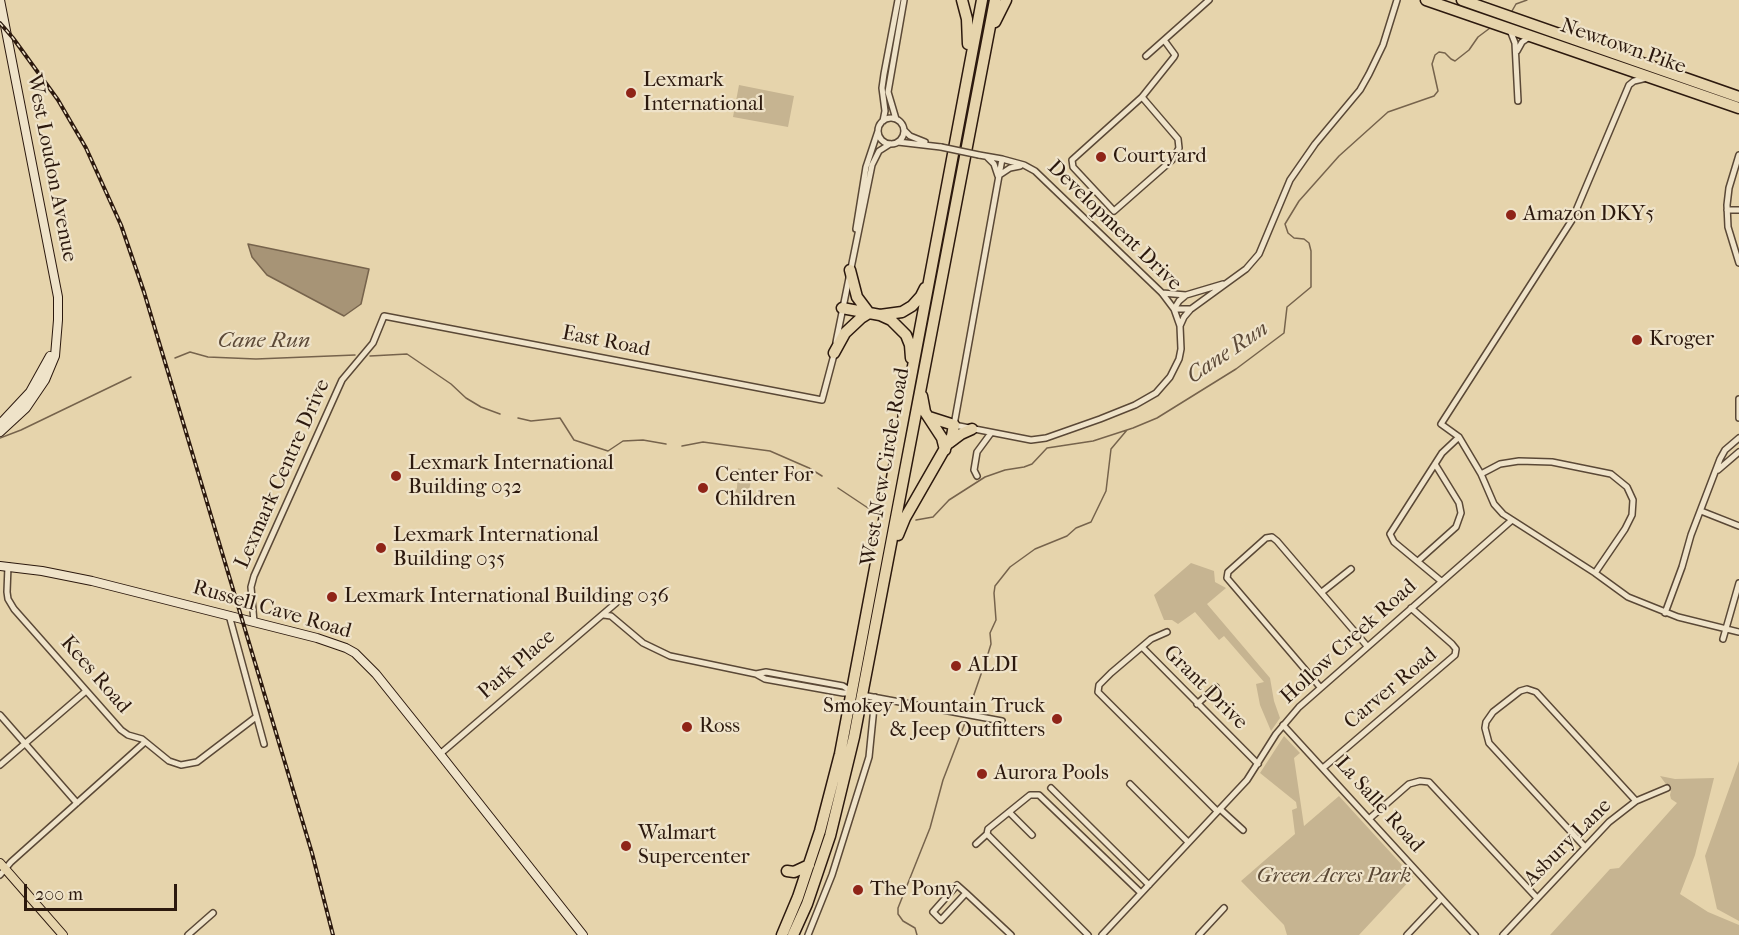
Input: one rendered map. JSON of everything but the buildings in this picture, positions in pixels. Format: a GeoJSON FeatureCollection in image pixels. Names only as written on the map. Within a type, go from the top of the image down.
{"type":"FeatureCollection","features":[{"type":"Feature","properties":{"kind":"highway"},"geometry":{"type":"LineString","coordinates":[[962,0],[967,19],[969,63]]}},
{"type":"Feature","properties":{"kind":"highway","name":"West New Circle Road"},"geometry":{"type":"LineString","coordinates":[[793,935],[807,904],[834,821],[912,370],[982,0]]}},
{"type":"Feature","properties":{"kind":"highway","name":"West New Circle Road"},"geometry":{"type":"LineString","coordinates":[[782,935],[809,865],[832,789],[890,557],[920,388],[995,0]]}},
{"type":"Feature","properties":{"kind":"highway"},"geometry":{"type":"LineString","coordinates":[[989,33],[1006,0]]}},
{"type":"Feature","properties":{"kind":"highway","name":"Newtown Pike"},"geometry":{"type":"LineString","coordinates":[[1426,0],[1739,108]]}},
{"type":"Feature","properties":{"kind":"highway","name":"Newtown Pike"},"geometry":{"type":"LineString","coordinates":[[1462,0],[1739,97]]}},
{"type":"Feature","properties":{"kind":"highway"},"geometry":{"type":"LineString","coordinates":[[1657,80],[1672,79],[1684,83],[1690,80]]}},
{"type":"Feature","properties":{"kind":"highway"},"geometry":{"type":"LineString","coordinates":[[850,270],[857,297],[874,314]]}},
{"type":"Feature","properties":{"kind":"highway"},"geometry":{"type":"LineString","coordinates":[[834,353],[845,333],[861,318],[874,314],[902,312],[912,306],[921,296],[930,274]]}},
{"type":"Feature","properties":{"kind":"highway"},"geometry":{"type":"LineString","coordinates":[[842,308],[874,314],[899,327],[906,335],[910,345],[912,370]]}},
{"type":"Feature","properties":{"kind":"highway"},"geometry":{"type":"LineString","coordinates":[[899,327],[902,312]]}},
{"type":"Feature","properties":{"kind":"highway"},"geometry":{"type":"LineString","coordinates":[[920,388],[925,412],[947,446]]}},
{"type":"Feature","properties":{"kind":"highway"},"geometry":{"type":"LineString","coordinates":[[890,557],[904,518],[947,446],[954,425],[929,417]]}},
{"type":"Feature","properties":{"kind":"highway"},"geometry":{"type":"LineString","coordinates":[[947,446],[960,434],[972,429]]}},
{"type":"Feature","properties":{"kind":"highway"},"geometry":{"type":"LineString","coordinates":[[801,888],[787,871],[794,872],[809,865]]}},
{"type":"Feature","properties":{"kind":"main road"},"geometry":{"type":"LineString","coordinates":[[2,869],[57,933]]}},
{"type":"Feature","properties":{"kind":"street","name":"West Loudon Avenue"},"geometry":{"type":"LineString","coordinates":[[0,0],[57,297],[58,320],[51,366],[38,393],[0,432]]}},
{"type":"Feature","properties":{"kind":"street"},"geometry":{"type":"LineString","coordinates":[[856,238],[857,215],[866,167],[885,111],[882,87],[898,0]]}},
{"type":"Feature","properties":{"kind":"street"},"geometry":{"type":"LineString","coordinates":[[834,353],[872,165],[879,151],[898,142],[904,130],[902,123],[896,119],[888,92],[904,0]]}},
{"type":"Feature","properties":{"kind":"street"},"geometry":{"type":"LineString","coordinates":[[1146,56],[1209,0]]}},
{"type":"Feature","properties":{"kind":"street"},"geometry":{"type":"LineString","coordinates":[[1180,326],[1191,309],[1245,269],[1259,254],[1290,180],[1315,144],[1360,90],[1383,45],[1397,0]]}},
{"type":"Feature","properties":{"kind":"street"},"geometry":{"type":"LineString","coordinates":[[1506,27],[1512,32],[1516,52],[1518,101]]}},
{"type":"Feature","properties":{"kind":"street"},"geometry":{"type":"LineString","coordinates":[[1516,52],[1522,42],[1532,36]]}},
{"type":"Feature","properties":{"kind":"street"},"geometry":{"type":"LineString","coordinates":[[1142,97],[1178,139],[1179,148],[1172,160],[1114,211],[1073,167],[1072,160],[1142,97],[1174,57],[1175,55],[1164,40]]}},
{"type":"Feature","properties":{"kind":"street"},"geometry":{"type":"LineString","coordinates":[[1615,65],[1626,74],[1629,85],[1572,220],[1441,424],[1459,437],[1481,474],[1494,504],[1503,514],[1628,597],[1665,613],[1739,632]]}},
{"type":"Feature","properties":{"kind":"street"},"geometry":{"type":"LineString","coordinates":[[1629,85],[1643,78],[1657,80]]}},
{"type":"Feature","properties":{"kind":"street"},"geometry":{"type":"LineString","coordinates":[[883,121],[896,119]]}},
{"type":"Feature","properties":{"kind":"street","name":"Development Drive"},"geometry":{"type":"LineString","coordinates":[[904,130],[918,140],[1002,159],[1024,165],[1035,171],[1162,293],[1174,309],[1180,326],[1181,349],[1175,368],[1164,386],[1151,397],[1100,420],[1046,438],[1031,440],[954,425]]}},
{"type":"Feature","properties":{"kind":"street"},"geometry":{"type":"LineString","coordinates":[[878,131],[881,138],[890,144]]}},
{"type":"Feature","properties":{"kind":"street","name":"Development Drive"},"geometry":{"type":"LineString","coordinates":[[898,142],[941,147]]}},
{"type":"Feature","properties":{"kind":"street"},"geometry":{"type":"LineString","coordinates":[[1739,154],[1729,188],[1727,210],[1728,227],[1739,263]]}},
{"type":"Feature","properties":{"kind":"street"},"geometry":{"type":"LineString","coordinates":[[979,155],[991,160],[998,176]]}},
{"type":"Feature","properties":{"kind":"street"},"geometry":{"type":"LineString","coordinates":[[954,425],[1002,159]]}},
{"type":"Feature","properties":{"kind":"street"},"geometry":{"type":"LineString","coordinates":[[998,176],[1010,168],[1024,165]]}},
{"type":"Feature","properties":{"kind":"street"},"geometry":{"type":"LineString","coordinates":[[1727,210],[1739,210]]}},
{"type":"Feature","properties":{"kind":"street"},"geometry":{"type":"LineString","coordinates":[[1162,293],[1186,295],[1222,284]]}},
{"type":"Feature","properties":{"kind":"street"},"geometry":{"type":"LineString","coordinates":[[1174,309],[1186,295]]}},
{"type":"Feature","properties":{"kind":"street"},"geometry":{"type":"LineString","coordinates":[[1174,309],[1191,309]]}},
{"type":"Feature","properties":{"kind":"street","name":"East Road"},"geometry":{"type":"LineString","coordinates":[[384,316],[822,400],[834,353]]}},
{"type":"Feature","properties":{"kind":"street","name":"Lexmark Centre Drive"},"geometry":{"type":"LineString","coordinates":[[254,622],[251,587],[254,576],[342,380],[373,343],[384,316]]}},
{"type":"Feature","properties":{"kind":"street","name":"West Loudon Avenue"},"geometry":{"type":"LineString","coordinates":[[0,424],[30,392],[56,344]]}},
{"type":"Feature","properties":{"kind":"street"},"geometry":{"type":"LineString","coordinates":[[1739,399],[1739,418]]}},
{"type":"Feature","properties":{"kind":"street"},"geometry":{"type":"LineString","coordinates":[[977,476],[974,470],[977,452],[991,433]]}},
{"type":"Feature","properties":{"kind":"street"},"geometry":{"type":"LineString","coordinates":[[1441,581],[1394,542],[1390,534],[1442,453],[1459,437]]}},
{"type":"Feature","properties":{"kind":"street"},"geometry":{"type":"LineString","coordinates":[[1665,613],[1725,450],[1739,438]]}},
{"type":"Feature","properties":{"kind":"street"},"geometry":{"type":"LineString","coordinates":[[1717,471],[1739,452]]}},
{"type":"Feature","properties":{"kind":"street"},"geometry":{"type":"LineString","coordinates":[[1481,474],[1500,464],[1519,461],[1552,462],[1611,474],[1627,487],[1633,500],[1632,515],[1595,573]]}},
{"type":"Feature","properties":{"kind":"street"},"geometry":{"type":"LineString","coordinates":[[1418,561],[1456,527],[1461,513],[1459,503],[1435,464]]}},
{"type":"Feature","properties":{"kind":"street"},"geometry":{"type":"LineString","coordinates":[[1701,511],[1739,526]]}},
{"type":"Feature","properties":{"kind":"street","name":"Hollow Creek Road"},"geometry":{"type":"LineString","coordinates":[[1102,935],[1247,780],[1283,725],[1299,706],[1512,520]]}},
{"type":"Feature","properties":{"kind":"street"},"geometry":{"type":"LineString","coordinates":[[1320,687],[1229,581],[1228,572],[1266,538],[1272,537],[1277,541],[1367,646]]}},
{"type":"Feature","properties":{"kind":"street","name":"Russell Cave Road"},"geometry":{"type":"LineString","coordinates":[[4,566],[42,570],[92,581],[334,643],[355,653],[376,674],[583,935]]}},
{"type":"Feature","properties":{"kind":"street","name":"Kees Road"},"geometry":{"type":"LineString","coordinates":[[4,566],[11,604],[121,730],[145,742],[169,761],[181,765],[192,764],[208,755],[256,717]]}},
{"type":"Feature","properties":{"kind":"street"},"geometry":{"type":"LineString","coordinates":[[1322,592],[1351,568]]}},
{"type":"Feature","properties":{"kind":"street"},"geometry":{"type":"LineString","coordinates":[[1723,639],[1739,583]]}},
{"type":"Feature","properties":{"kind":"street","name":"Park Place"},"geometry":{"type":"LineString","coordinates":[[440,754],[616,603]]}},
{"type":"Feature","properties":{"kind":"street","name":"Carver Road"},"geometry":{"type":"LineString","coordinates":[[1323,768],[1455,655],[1455,647],[1411,608]]}},
{"type":"Feature","properties":{"kind":"street"},"geometry":{"type":"LineString","coordinates":[[229,615],[264,744]]}},
{"type":"Feature","properties":{"kind":"street"},"geometry":{"type":"LineString","coordinates":[[604,615],[611,616],[636,638],[662,653],[690,662],[756,674],[765,679],[1002,721]]}},
{"type":"Feature","properties":{"kind":"street"},"geometry":{"type":"LineString","coordinates":[[1142,647],[1156,636],[1167,632]]}},
{"type":"Feature","properties":{"kind":"street","name":"Grant Drive"},"geometry":{"type":"LineString","coordinates":[[1219,810],[1098,692],[1102,681],[1142,647],[1258,764]]}},
{"type":"Feature","properties":{"kind":"street"},"geometry":{"type":"LineString","coordinates":[[1197,704],[1216,687]]}},
{"type":"Feature","properties":{"kind":"street"},"geometry":{"type":"LineString","coordinates":[[1584,846],[1490,743],[1485,728],[1493,712],[1520,691],[1532,690],[1541,694],[1636,801]]}},
{"type":"Feature","properties":{"kind":"street"},"geometry":{"type":"LineString","coordinates":[[0,765],[86,691]]}},
{"type":"Feature","properties":{"kind":"street"},"geometry":{"type":"LineString","coordinates":[[808,935],[832,874],[869,757],[876,698]]}},
{"type":"Feature","properties":{"kind":"street"},"geometry":{"type":"LineString","coordinates":[[0,714],[77,803]]}},
{"type":"Feature","properties":{"kind":"street","name":"La Salle Road"},"geometry":{"type":"LineString","coordinates":[[1283,725],[1474,935]]}},
{"type":"Feature","properties":{"kind":"street"},"geometry":{"type":"LineString","coordinates":[[2,869],[145,742]]}},
{"type":"Feature","properties":{"kind":"street"},"geometry":{"type":"LineString","coordinates":[[1369,819],[1408,784],[1420,781],[1429,782],[1537,898]]}},
{"type":"Feature","properties":{"kind":"street"},"geometry":{"type":"LineString","coordinates":[[1130,784],[1188,842]]}},
{"type":"Feature","properties":{"kind":"street"},"geometry":{"type":"LineString","coordinates":[[1051,788],[1149,885]]}},
{"type":"Feature","properties":{"kind":"street","name":"Asbury Lane"},"geometry":{"type":"LineString","coordinates":[[1503,935],[1584,846],[1609,822],[1636,801],[1667,788]]}},
{"type":"Feature","properties":{"kind":"street"},"geometry":{"type":"LineString","coordinates":[[976,844],[987,834],[988,829],[1030,795],[1039,795],[1141,893]]}},
{"type":"Feature","properties":{"kind":"street"},"geometry":{"type":"LineString","coordinates":[[1219,810],[1243,830]]}},
{"type":"Feature","properties":{"kind":"street"},"geometry":{"type":"LineString","coordinates":[[1009,812],[1032,835]]}},
{"type":"Feature","properties":{"kind":"street"},"geometry":{"type":"LineString","coordinates":[[987,834],[1088,935]]}},
{"type":"Feature","properties":{"kind":"street"},"geometry":{"type":"LineString","coordinates":[[966,894],[941,920],[933,912],[957,885],[1011,935]]}},
{"type":"Feature","properties":{"kind":"street"},"geometry":{"type":"LineString","coordinates":[[1407,935],[1441,899]]}},
{"type":"Feature","properties":{"kind":"street"},"geometry":{"type":"LineString","coordinates":[[1199,935],[1224,908]]}},
{"type":"Feature","properties":{"kind":"street"},"geometry":{"type":"LineString","coordinates":[[188,935],[213,914]]}},
{"type":"Feature","properties":{"kind":"green space"},"geometry":{"type":"Polygon","coordinates":[[[739,85],[794,96],[788,127],[733,117],[739,85]]]}},
{"type":"Feature","properties":{"kind":"green space"},"geometry":{"type":"Polygon","coordinates":[[[738,468],[752,472],[745,501],[732,500],[737,488],[738,468]]]}},
{"type":"Feature","properties":{"kind":"green space"},"geometry":{"type":"Polygon","coordinates":[[[1191,563],[1214,571],[1215,582],[1226,588],[1207,604],[1270,678],[1280,718],[1271,731],[1260,705],[1256,684],[1264,682],[1224,636],[1219,640],[1195,612],[1178,624],[1172,620],[1164,620],[1154,595],[1191,563]]]}},
{"type":"Feature","properties":{"kind":"green space","name":"Green Acres Park"},"geometry":{"type":"Polygon","coordinates":[[[1284,736],[1300,753],[1294,758],[1304,826],[1339,796],[1413,877],[1359,935],[1287,935],[1284,925],[1241,881],[1295,834],[1292,810],[1297,808],[1296,802],[1260,773],[1284,736]]]}},
{"type":"Feature","properties":{"kind":"green space"},"geometry":{"type":"Polygon","coordinates":[[[1739,761],[1739,921],[1717,909],[1705,856],[1739,761]]]}},
{"type":"Feature","properties":{"kind":"green space"},"geometry":{"type":"Polygon","coordinates":[[[1660,776],[1675,779],[1714,778],[1695,855],[1680,894],[1708,912],[1739,925],[1739,935],[1550,935],[1610,869],[1619,868],[1677,803],[1671,799],[1671,791],[1660,776]]]}},
{"type":"Feature","properties":{"kind":"shaded area"},"geometry":{"type":"Polygon","coordinates":[[[248,244],[369,269],[361,304],[344,316],[267,275],[252,257],[248,244]]]}},
{"type":"Feature","properties":{"kind":"waterway","name":"Cane Run"},"geometry":{"type":"LineString","coordinates":[[1512,11],[1516,4],[1527,0]]}},
{"type":"Feature","properties":{"kind":"waterway","name":"Cane Run"},"geometry":{"type":"LineString","coordinates":[[916,520],[933,517],[949,500],[985,477],[1032,464],[1047,448],[1093,441],[1157,418],[1236,369],[1284,333],[1287,307],[1311,287],[1309,243],[1304,239],[1294,238],[1288,233],[1285,224],[1299,201],[1339,156],[1388,112],[1434,96],[1438,91],[1432,64],[1435,55],[1439,52],[1445,53],[1455,61],[1490,28]]}},
{"type":"Feature","properties":{"kind":"waterway","name":"Cane Run"},"geometry":{"type":"LineString","coordinates":[[175,358],[190,352],[208,357],[256,359],[355,355]]}},
{"type":"Feature","properties":{"kind":"waterway","name":"Cane Run"},"geometry":{"type":"LineString","coordinates":[[370,356],[407,354],[451,384],[466,398],[500,414]]}},
{"type":"Feature","properties":{"kind":"waterway","name":"Cane Run"},"geometry":{"type":"LineString","coordinates":[[0,438],[131,377]]}},
{"type":"Feature","properties":{"kind":"waterway","name":"Cane Run"},"geometry":{"type":"LineString","coordinates":[[518,418],[531,421],[560,418],[574,440],[608,451],[623,441],[643,440],[666,444]]}},
{"type":"Feature","properties":{"kind":"waterway"},"geometry":{"type":"LineString","coordinates":[[970,706],[991,644],[990,633],[996,620],[995,586],[1010,567],[1035,549],[1067,536],[1076,528],[1091,522],[1106,491],[1111,449],[1127,430]]}},
{"type":"Feature","properties":{"kind":"waterway","name":"Cane Run"},"geometry":{"type":"LineString","coordinates":[[682,446],[703,442],[770,451],[822,476]]}},
{"type":"Feature","properties":{"kind":"waterway","name":"Cane Run"},"geometry":{"type":"LineString","coordinates":[[838,488],[874,512]]}},
{"type":"Feature","properties":{"kind":"waterway"},"geometry":{"type":"LineString","coordinates":[[917,935],[915,928],[903,921],[898,914],[898,908],[930,828],[943,780],[965,723]]}},
{"type":"Feature","properties":{"kind":"railway"},"geometry":{"type":"LineString","coordinates":[[0,23],[58,100],[86,148],[121,225],[144,292],[312,853],[333,935]]}},
{"type":"Feature","properties":{"kind":"place","name":"Lexmark International"},"geometry":{"type":"Point","coordinates":[631,93]}},
{"type":"Feature","properties":{"kind":"place","name":"Courtyard"},"geometry":{"type":"Point","coordinates":[1101,157]}},
{"type":"Feature","properties":{"kind":"place","name":"Amazon DKY5"},"geometry":{"type":"Point","coordinates":[1511,215]}},
{"type":"Feature","properties":{"kind":"place","name":"Kroger"},"geometry":{"type":"Point","coordinates":[1637,340]}},
{"type":"Feature","properties":{"kind":"place","name":"Lexmark International Building 032"},"geometry":{"type":"Point","coordinates":[396,476]}},
{"type":"Feature","properties":{"kind":"place","name":"Center For Children"},"geometry":{"type":"Point","coordinates":[703,488]}},
{"type":"Feature","properties":{"kind":"place","name":"Lexmark International Building 035"},"geometry":{"type":"Point","coordinates":[381,548]}},
{"type":"Feature","properties":{"kind":"place","name":"Lexmark International Building 036"},"geometry":{"type":"Point","coordinates":[332,597]}},
{"type":"Feature","properties":{"kind":"place","name":"ALDI"},"geometry":{"type":"Point","coordinates":[956,666]}},
{"type":"Feature","properties":{"kind":"place","name":"Smokey Mountain Truck & Jeep Outfitters"},"geometry":{"type":"Point","coordinates":[1057,719]}},
{"type":"Feature","properties":{"kind":"place","name":"Ross"},"geometry":{"type":"Point","coordinates":[687,727]}},
{"type":"Feature","properties":{"kind":"place","name":"Aurora Pools"},"geometry":{"type":"Point","coordinates":[982,774]}},
{"type":"Feature","properties":{"kind":"place","name":"Walmart Supercenter"},"geometry":{"type":"Point","coordinates":[626,846]}},
{"type":"Feature","properties":{"kind":"place","name":"The Pony"},"geometry":{"type":"Point","coordinates":[858,890]}}]}
